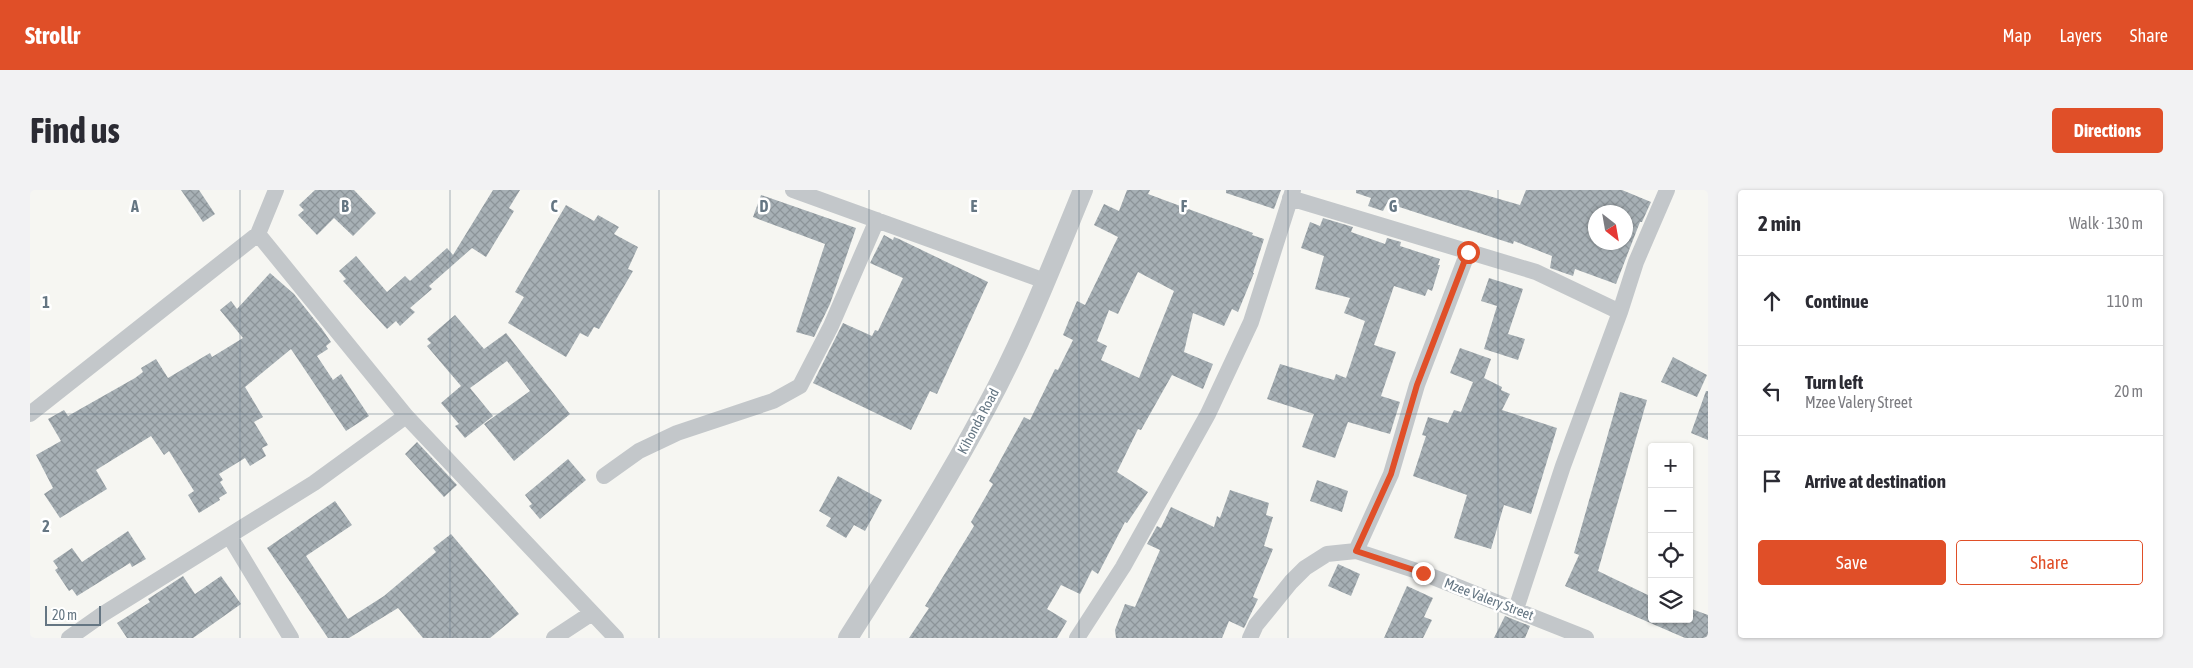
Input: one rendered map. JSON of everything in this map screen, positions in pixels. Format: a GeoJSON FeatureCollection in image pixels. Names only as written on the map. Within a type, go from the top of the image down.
{"type":"FeatureCollection","features":[{"type":"Feature","properties":{"kind":"street"},"geometry":{"type":"LineString","coordinates":[[30,414],[258,234],[276,190]]}},
{"type":"Feature","properties":{"kind":"street"},"geometry":{"type":"LineString","coordinates":[[793,190],[1045,281]]}},
{"type":"Feature","properties":{"kind":"street","name":"Kihonda Road"},"geometry":{"type":"LineString","coordinates":[[848,638],[928,512],[987,406],[1045,281],[1083,190]]}},
{"type":"Feature","properties":{"kind":"street"},"geometry":{"type":"LineString","coordinates":[[1516,609],[1563,466],[1620,312],[1636,262],[1667,190]]}},
{"type":"Feature","properties":{"kind":"street"},"geometry":{"type":"LineString","coordinates":[[1077,638],[1123,567],[1208,414],[1251,322],[1292,194],[1468,252],[1536,272],[1620,312]]}},
{"type":"Feature","properties":{"kind":"street"},"geometry":{"type":"LineString","coordinates":[[604,476],[639,451],[677,433],[773,401],[800,386],[831,326],[877,220]]}},
{"type":"Feature","properties":{"kind":"street"},"geometry":{"type":"LineString","coordinates":[[258,234],[406,416],[616,638]]}},
{"type":"Feature","properties":{"kind":"street"},"geometry":{"type":"LineString","coordinates":[[1356,551],[1391,474],[1417,385],[1468,252]]}},
{"type":"Feature","properties":{"kind":"street"},"geometry":{"type":"LineString","coordinates":[[69,638],[103,614],[230,537],[314,483],[406,416]]}},
{"type":"Feature","properties":{"kind":"street"},"geometry":{"type":"LineString","coordinates":[[230,537],[291,638]]}},
{"type":"Feature","properties":{"kind":"street","name":"Mzee Valery Street"},"geometry":{"type":"LineString","coordinates":[[1250,638],[1256,625],[1305,568],[1327,554],[1356,551],[1516,609],[1586,638]]}},
{"type":"Feature","properties":{"kind":"street"},"geometry":{"type":"LineString","coordinates":[[554,638],[592,612]]}},
{"type":"Feature","properties":{"kind":"building"},"geometry":{"type":"Polygon","coordinates":[[[181,190],[199,190],[215,214],[203,222],[181,190]]]}},
{"type":"Feature","properties":{"kind":"building"},"geometry":{"type":"Polygon","coordinates":[[[315,190],[354,190],[376,213],[353,236],[334,218],[317,235],[298,215],[304,210],[299,205],[315,190]]]}},
{"type":"Feature","properties":{"kind":"building"},"geometry":{"type":"Polygon","coordinates":[[[493,190],[520,190],[509,208],[514,211],[486,257],[472,248],[429,286],[432,289],[410,308],[415,312],[400,326],[396,321],[387,329],[343,281],[346,279],[339,271],[356,256],[387,292],[405,276],[410,281],[447,248],[453,255],[493,190]]]}},
{"type":"Feature","properties":{"kind":"building"},"geometry":{"type":"Polygon","coordinates":[[[1127,190],[1150,190],[1148,194],[1253,233],[1252,235],[1264,239],[1254,273],[1238,312],[1232,309],[1224,326],[1193,313],[1184,352],[1213,364],[1203,389],[1172,375],[1141,430],[1138,429],[1117,472],[1148,492],[1127,523],[1125,522],[1098,574],[1092,570],[1080,594],[1061,585],[1047,609],[1067,621],[1057,638],[909,638],[929,608],[925,606],[974,526],[971,522],[993,484],[989,481],[1024,417],[1030,420],[1055,369],[1058,370],[1073,340],[1063,335],[1077,301],[1085,305],[1118,237],[1094,225],[1104,204],[1119,211],[1127,190]],[[1138,272],[1118,314],[1109,310],[1097,341],[1107,346],[1101,360],[1139,378],[1174,291],[1138,272]]]}},
{"type":"Feature","properties":{"kind":"building"},"geometry":{"type":"Polygon","coordinates":[[[1226,190],[1281,190],[1274,209],[1226,193],[1226,190]]]}},
{"type":"Feature","properties":{"kind":"building"},"geometry":{"type":"Polygon","coordinates":[[[1356,190],[1468,190],[1520,205],[1526,190],[1622,190],[1651,202],[1633,240],[1633,205],[1588,205],[1588,250],[1629,250],[1616,284],[1575,269],[1573,276],[1550,268],[1552,256],[1514,241],[1513,244],[1387,203],[1383,211],[1368,206],[1371,198],[1356,193],[1356,190]]]}},
{"type":"Feature","properties":{"kind":"building"},"geometry":{"type":"Polygon","coordinates":[[[761,195],[856,228],[830,304],[814,337],[796,332],[825,244],[753,217],[761,195]]]}},
{"type":"Feature","properties":{"kind":"building"},"geometry":{"type":"Polygon","coordinates":[[[566,205],[594,221],[598,215],[619,227],[614,234],[638,247],[628,269],[633,271],[599,329],[594,327],[588,337],[580,333],[566,357],[508,323],[524,297],[515,292],[566,205]]]}},
{"type":"Feature","properties":{"kind":"building"},"geometry":{"type":"Polygon","coordinates":[[[1323,218],[1353,227],[1351,232],[1385,244],[1387,238],[1401,242],[1400,246],[1440,259],[1432,291],[1428,289],[1425,296],[1394,286],[1374,345],[1396,352],[1381,396],[1400,402],[1390,434],[1348,422],[1335,458],[1302,447],[1314,414],[1267,399],[1280,364],[1334,380],[1336,374],[1346,378],[1365,321],[1344,313],[1350,298],[1315,289],[1324,256],[1301,248],[1310,222],[1320,226],[1323,218]]]}},
{"type":"Feature","properties":{"kind":"building"},"geometry":{"type":"Polygon","coordinates":[[[884,235],[893,240],[894,237],[899,239],[988,282],[937,394],[930,391],[911,430],[813,383],[843,323],[872,336],[875,330],[878,331],[903,278],[870,263],[884,235]]]}},
{"type":"Feature","properties":{"kind":"building"},"geometry":{"type":"Polygon","coordinates":[[[270,273],[294,294],[331,342],[326,346],[328,349],[317,356],[333,380],[341,374],[369,416],[346,431],[291,349],[245,387],[263,417],[254,422],[268,445],[262,448],[266,456],[250,466],[245,458],[219,474],[223,480],[220,482],[227,493],[219,498],[220,500],[199,513],[188,495],[194,491],[169,451],[164,455],[151,436],[96,470],[107,489],[60,518],[44,494],[53,488],[36,455],[61,441],[48,419],[64,410],[68,416],[135,378],[143,372],[141,368],[156,359],[168,378],[210,353],[212,357],[243,338],[220,310],[231,301],[237,309],[270,273]]]}},
{"type":"Feature","properties":{"kind":"building"},"geometry":{"type":"Polygon","coordinates":[[[1489,278],[1523,289],[1508,334],[1525,339],[1518,360],[1484,349],[1497,306],[1481,301],[1489,278]]]}},
{"type":"Feature","properties":{"kind":"building"},"geometry":{"type":"Polygon","coordinates":[[[455,315],[484,349],[506,333],[570,414],[514,461],[484,424],[530,391],[507,361],[470,388],[493,416],[465,438],[455,426],[459,424],[441,403],[461,386],[427,346],[431,343],[427,339],[455,315]]]}},
{"type":"Feature","properties":{"kind":"building"},"geometry":{"type":"Polygon","coordinates":[[[1460,348],[1491,359],[1484,378],[1502,387],[1501,390],[1510,394],[1502,410],[1557,428],[1531,514],[1504,505],[1491,549],[1454,538],[1467,495],[1413,476],[1426,436],[1422,435],[1428,417],[1448,423],[1454,410],[1461,412],[1473,382],[1450,373],[1460,348]]]}},
{"type":"Feature","properties":{"kind":"building"},"geometry":{"type":"Polygon","coordinates":[[[1673,357],[1707,375],[1697,397],[1661,382],[1673,357]]]}},
{"type":"Feature","properties":{"kind":"building"},"geometry":{"type":"Polygon","coordinates":[[[1706,391],[1708,391],[1708,440],[1691,433],[1706,391]]]}},
{"type":"Feature","properties":{"kind":"building"},"geometry":{"type":"Polygon","coordinates":[[[1620,392],[1647,400],[1598,571],[1648,595],[1648,622],[1565,586],[1579,555],[1574,553],[1620,392]]]}},
{"type":"Feature","properties":{"kind":"building"},"geometry":{"type":"Polygon","coordinates":[[[417,442],[457,485],[444,497],[405,454],[417,442]]]}},
{"type":"Feature","properties":{"kind":"building"},"geometry":{"type":"Polygon","coordinates":[[[568,459],[586,480],[540,519],[529,506],[532,504],[525,495],[568,459]]]}},
{"type":"Feature","properties":{"kind":"building"},"geometry":{"type":"Polygon","coordinates":[[[838,476],[882,500],[865,531],[854,525],[846,538],[826,526],[831,518],[819,511],[838,476]]]}},
{"type":"Feature","properties":{"kind":"building"},"geometry":{"type":"Polygon","coordinates":[[[1317,480],[1348,491],[1342,512],[1310,501],[1317,480]]]}},
{"type":"Feature","properties":{"kind":"building"},"geometry":{"type":"Polygon","coordinates":[[[1230,490],[1269,503],[1266,515],[1273,517],[1264,546],[1273,549],[1253,597],[1258,599],[1244,628],[1229,621],[1222,638],[1116,638],[1115,630],[1125,604],[1135,607],[1160,550],[1147,544],[1157,526],[1161,528],[1171,507],[1214,527],[1217,516],[1220,518],[1230,490]]]}},
{"type":"Feature","properties":{"kind":"building"},"geometry":{"type":"Polygon","coordinates":[[[335,501],[352,525],[306,556],[348,619],[384,596],[436,552],[433,548],[451,534],[519,614],[490,638],[423,638],[398,608],[349,638],[328,638],[267,548],[335,501]]]}},
{"type":"Feature","properties":{"kind":"building"},"geometry":{"type":"Polygon","coordinates":[[[128,531],[146,559],[132,567],[130,563],[77,596],[72,589],[69,591],[55,570],[58,568],[53,561],[72,548],[82,562],[128,531]]]}},
{"type":"Feature","properties":{"kind":"building"},"geometry":{"type":"Polygon","coordinates":[[[1338,564],[1360,574],[1351,596],[1328,586],[1338,564]]]}},
{"type":"Feature","properties":{"kind":"building"},"geometry":{"type":"Polygon","coordinates":[[[183,576],[195,594],[221,576],[241,604],[193,638],[127,638],[117,623],[150,602],[148,599],[183,576]]]}},
{"type":"Feature","properties":{"kind":"building"},"geometry":{"type":"Polygon","coordinates":[[[1407,586],[1433,598],[1424,617],[1432,620],[1423,638],[1384,638],[1407,586]]]}},
{"type":"Feature","properties":{"kind":"building"},"geometry":{"type":"Polygon","coordinates":[[[1693,609],[1708,615],[1708,638],[1685,638],[1650,623],[1693,623],[1693,609]]]}},
{"type":"Feature","properties":{"kind":"building"},"geometry":{"type":"Polygon","coordinates":[[[1505,616],[1530,626],[1525,638],[1494,638],[1505,616]]]}},
{"type":"Feature","properties":{"kind":"route"},"geometry":{"type":"LineString","coordinates":[[1423,573],[1356,551],[1391,474],[1417,385],[1468,252]]}}]}
